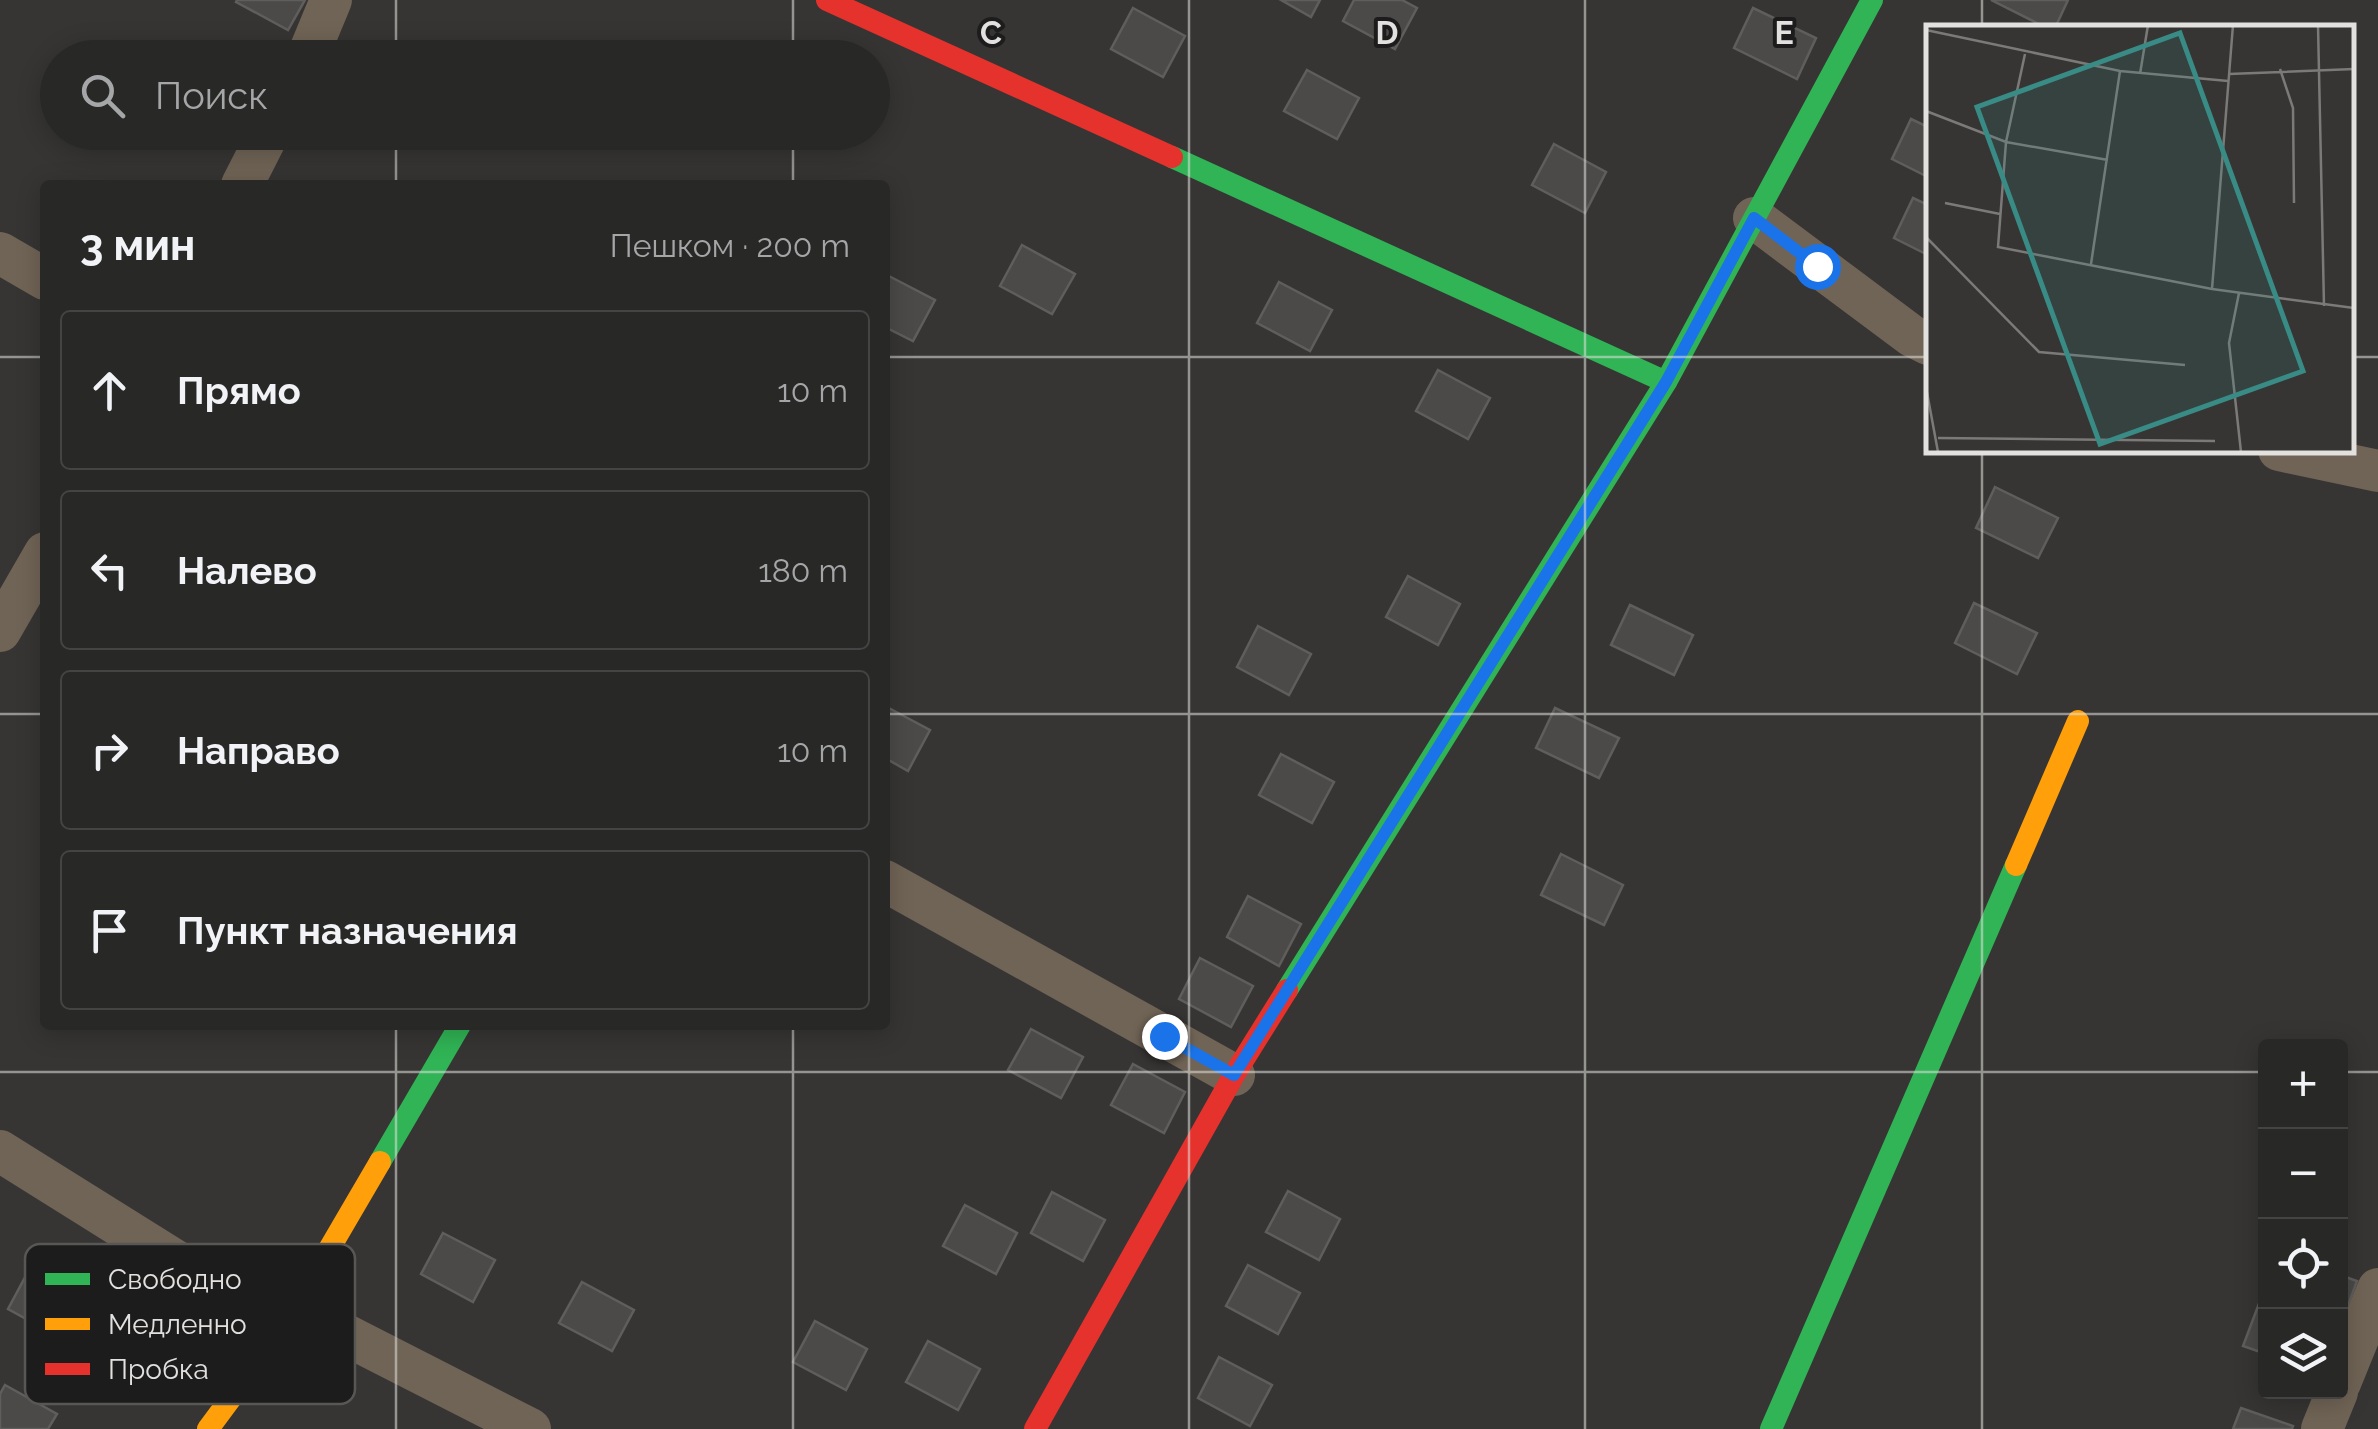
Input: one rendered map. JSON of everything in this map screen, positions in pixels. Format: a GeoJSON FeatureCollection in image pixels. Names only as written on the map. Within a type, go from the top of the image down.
{"type":"FeatureCollection","features":[{"type":"Feature","properties":{"kind":"street"},"geometry":{"type":"LineString","coordinates":[[315,40],[331,0]]}},
{"type":"Feature","properties":{"kind":"street"},"geometry":{"type":"LineString","coordinates":[[827,0],[1666,382]]}},
{"type":"Feature","properties":{"kind":"street"},"geometry":{"type":"LineString","coordinates":[[1035,1429],[1234,1075],[1666,382],[1872,0]]}},
{"type":"Feature","properties":{"kind":"street"},"geometry":{"type":"LineString","coordinates":[[245,180],[260,150]]}},
{"type":"Feature","properties":{"kind":"street"},"geometry":{"type":"LineString","coordinates":[[1754,218],[1926,343]]}},
{"type":"Feature","properties":{"kind":"street"},"geometry":{"type":"LineString","coordinates":[[0,252],[40,277]]}},
{"type":"Feature","properties":{"kind":"street"},"geometry":{"type":"LineString","coordinates":[[2288,452],[2378,471]]}},
{"type":"Feature","properties":{"kind":"street"},"geometry":{"type":"LineString","coordinates":[[0,631],[40,562]]}},
{"type":"Feature","properties":{"kind":"street"},"geometry":{"type":"LineString","coordinates":[[1771,1429],[2078,721]]}},
{"type":"Feature","properties":{"kind":"street"},"geometry":{"type":"LineString","coordinates":[[890,883],[1234,1075]]}},
{"type":"Feature","properties":{"kind":"street"},"geometry":{"type":"LineString","coordinates":[[332,1244],[457,1030]]}},
{"type":"Feature","properties":{"kind":"street"},"geometry":{"type":"LineString","coordinates":[[0,1151],[149,1244]]}},
{"type":"Feature","properties":{"kind":"street"},"geometry":{"type":"LineString","coordinates":[[2348,1363],[2378,1289]]}},
{"type":"Feature","properties":{"kind":"street"},"geometry":{"type":"LineString","coordinates":[[355,1340],[530,1429]]}},
{"type":"Feature","properties":{"kind":"street"},"geometry":{"type":"LineString","coordinates":[[2322,1429],[2334,1399]]}},
{"type":"Feature","properties":{"kind":"street"},"geometry":{"type":"LineString","coordinates":[[208,1429],[227,1404]]}},
{"type":"Feature","properties":{"kind":"building"},"geometry":{"type":"Polygon","coordinates":[[[237,0],[305,0],[288,30],[237,0]]]}},
{"type":"Feature","properties":{"kind":"building"},"geometry":{"type":"Polygon","coordinates":[[[1281,0],[1320,0],[1311,17],[1281,0]]]}},
{"type":"Feature","properties":{"kind":"building"},"geometry":{"type":"Polygon","coordinates":[[[1354,0],[1402,0],[1417,8],[1395,49],[1343,21],[1354,0]]]}},
{"type":"Feature","properties":{"kind":"building"},"geometry":{"type":"Polygon","coordinates":[[[1991,0],[2068,0],[2056,25],[2041,25],[1991,0]]]}},
{"type":"Feature","properties":{"kind":"building"},"geometry":{"type":"Polygon","coordinates":[[[1133,8],[1185,36],[1163,77],[1111,49],[1133,8]]]}},
{"type":"Feature","properties":{"kind":"building"},"geometry":{"type":"Polygon","coordinates":[[[1753,8],[1816,38],[1797,79],[1734,48],[1753,8]]]}},
{"type":"Feature","properties":{"kind":"building"},"geometry":{"type":"Polygon","coordinates":[[[1307,70],[1359,98],[1337,139],[1284,111],[1307,70]]]}},
{"type":"Feature","properties":{"kind":"building"},"geometry":{"type":"Polygon","coordinates":[[[1911,119],[1926,126],[1926,176],[1892,159],[1911,119]]]}},
{"type":"Feature","properties":{"kind":"building"},"geometry":{"type":"Polygon","coordinates":[[[1554,144],[1606,172],[1585,213],[1532,185],[1554,144]]]}},
{"type":"Feature","properties":{"kind":"building"},"geometry":{"type":"Polygon","coordinates":[[[1913,198],[1926,204],[1926,254],[1894,238],[1913,198]]]}},
{"type":"Feature","properties":{"kind":"building"},"geometry":{"type":"Polygon","coordinates":[[[1022,245],[1075,274],[1052,314],[1000,286],[1022,245]]]}},
{"type":"Feature","properties":{"kind":"building"},"geometry":{"type":"Polygon","coordinates":[[[890,277],[935,300],[913,341],[890,330],[890,277]]]}},
{"type":"Feature","properties":{"kind":"building"},"geometry":{"type":"Polygon","coordinates":[[[1279,282],[1332,310],[1310,351],[1257,323],[1279,282]]]}},
{"type":"Feature","properties":{"kind":"building"},"geometry":{"type":"Polygon","coordinates":[[[1438,370],[1490,398],[1468,439],[1416,411],[1438,370]]]}},
{"type":"Feature","properties":{"kind":"building"},"geometry":{"type":"Polygon","coordinates":[[[1995,487],[2058,518],[2038,558],[1976,528],[1995,487]]]}},
{"type":"Feature","properties":{"kind":"building"},"geometry":{"type":"Polygon","coordinates":[[[1408,576],[1460,604],[1438,645],[1386,617],[1408,576]]]}},
{"type":"Feature","properties":{"kind":"building"},"geometry":{"type":"Polygon","coordinates":[[[1974,603],[2037,633],[2017,674],[1955,643],[1974,603]]]}},
{"type":"Feature","properties":{"kind":"building"},"geometry":{"type":"Polygon","coordinates":[[[1630,605],[1693,635],[1674,675],[1611,645],[1630,605]]]}},
{"type":"Feature","properties":{"kind":"building"},"geometry":{"type":"Polygon","coordinates":[[[1258,626],[1311,654],[1289,695],[1237,667],[1258,626]]]}},
{"type":"Feature","properties":{"kind":"building"},"geometry":{"type":"Polygon","coordinates":[[[1555,708],[1619,738],[1599,778],[1536,748],[1555,708]]]}},
{"type":"Feature","properties":{"kind":"building"},"geometry":{"type":"Polygon","coordinates":[[[890,709],[930,730],[908,771],[890,761],[890,709]]]}},
{"type":"Feature","properties":{"kind":"building"},"geometry":{"type":"Polygon","coordinates":[[[1281,754],[1334,782],[1312,823],[1259,795],[1281,754]]]}},
{"type":"Feature","properties":{"kind":"building"},"geometry":{"type":"Polygon","coordinates":[[[1561,854],[1623,885],[1604,925],[1541,895],[1561,854]]]}},
{"type":"Feature","properties":{"kind":"building"},"geometry":{"type":"Polygon","coordinates":[[[1248,896],[1301,924],[1279,966],[1227,937],[1248,896]]]}},
{"type":"Feature","properties":{"kind":"building"},"geometry":{"type":"Polygon","coordinates":[[[1200,958],[1253,986],[1231,1027],[1179,999],[1200,958]]]}},
{"type":"Feature","properties":{"kind":"building"},"geometry":{"type":"Polygon","coordinates":[[[1031,1029],[1083,1057],[1061,1098],[1008,1070],[1031,1029]]]}},
{"type":"Feature","properties":{"kind":"building"},"geometry":{"type":"Polygon","coordinates":[[[1133,1064],[1185,1092],[1164,1133],[1111,1105],[1133,1064]]]}},
{"type":"Feature","properties":{"kind":"building"},"geometry":{"type":"Polygon","coordinates":[[[1288,1191],[1340,1219],[1319,1260],[1266,1232],[1288,1191]]]}},
{"type":"Feature","properties":{"kind":"building"},"geometry":{"type":"Polygon","coordinates":[[[1052,1192],[1105,1220],[1083,1261],[1031,1233],[1052,1192]]]}},
{"type":"Feature","properties":{"kind":"building"},"geometry":{"type":"Polygon","coordinates":[[[965,1205],[1017,1233],[996,1274],[943,1246],[965,1205]]]}},
{"type":"Feature","properties":{"kind":"building"},"geometry":{"type":"Polygon","coordinates":[[[443,1233],[495,1260],[473,1302],[421,1274],[443,1233]]]}},
{"type":"Feature","properties":{"kind":"building"},"geometry":{"type":"Polygon","coordinates":[[[1248,1265],[1300,1293],[1278,1334],[1226,1306],[1248,1265]]]}},
{"type":"Feature","properties":{"kind":"building"},"geometry":{"type":"Polygon","coordinates":[[[25,1277],[25,1318],[8,1309],[25,1277]]]}},
{"type":"Feature","properties":{"kind":"building"},"geometry":{"type":"Polygon","coordinates":[[[2348,1278],[2357,1281],[2348,1305],[2348,1278]]]}},
{"type":"Feature","properties":{"kind":"building"},"geometry":{"type":"Polygon","coordinates":[[[582,1282],[634,1310],[612,1351],[559,1323],[582,1282]]]}},
{"type":"Feature","properties":{"kind":"building"},"geometry":{"type":"Polygon","coordinates":[[[2258,1306],[2258,1351],[2243,1346],[2258,1306]]]}},
{"type":"Feature","properties":{"kind":"building"},"geometry":{"type":"Polygon","coordinates":[[[815,1321],[867,1349],[846,1390],[793,1362],[815,1321]]]}},
{"type":"Feature","properties":{"kind":"building"},"geometry":{"type":"Polygon","coordinates":[[[928,1341],[980,1369],[958,1410],[906,1382],[928,1341]]]}},
{"type":"Feature","properties":{"kind":"building"},"geometry":{"type":"Polygon","coordinates":[[[1219,1357],[1272,1385],[1250,1426],[1198,1398],[1219,1357]]]}},
{"type":"Feature","properties":{"kind":"building"},"geometry":{"type":"Polygon","coordinates":[[[5,1385],[25,1396],[25,1404],[39,1404],[57,1414],[48,1429],[0,1429],[0,1394],[5,1385]]]}},
{"type":"Feature","properties":{"kind":"building"},"geometry":{"type":"Polygon","coordinates":[[[2241,1408],[2293,1426],[2292,1429],[2233,1429],[2241,1408]]]}},
{"type":"Feature","properties":{"kind":"traffic: fast"},"geometry":{"type":"LineString","coordinates":[[1287,990],[1666,382],[1872,0]]}},
{"type":"Feature","properties":{"kind":"traffic: fast"},"geometry":{"type":"LineString","coordinates":[[1172,157],[1666,382]]}},
{"type":"Feature","properties":{"kind":"traffic: fast"},"geometry":{"type":"LineString","coordinates":[[1771,1429],[2016,865]]}},
{"type":"Feature","properties":{"kind":"traffic: fast"},"geometry":{"type":"LineString","coordinates":[[380,1162],[457,1030]]}},
{"type":"Feature","properties":{"kind":"traffic: slow"},"geometry":{"type":"LineString","coordinates":[[2016,865],[2078,721]]}},
{"type":"Feature","properties":{"kind":"traffic: slow"},"geometry":{"type":"LineString","coordinates":[[332,1244],[380,1162]]}},
{"type":"Feature","properties":{"kind":"traffic: slow"},"geometry":{"type":"LineString","coordinates":[[208,1429],[227,1404]]}},
{"type":"Feature","properties":{"kind":"traffic: jam"},"geometry":{"type":"LineString","coordinates":[[827,0],[1172,157]]}},
{"type":"Feature","properties":{"kind":"traffic: jam"},"geometry":{"type":"LineString","coordinates":[[1035,1429],[1234,1075],[1287,990]]}},
{"type":"Feature","properties":{"kind":"route"},"geometry":{"type":"LineString","coordinates":[[1164,1036],[1234,1075],[1666,382],[1754,218],[1817,266]]}}]}
